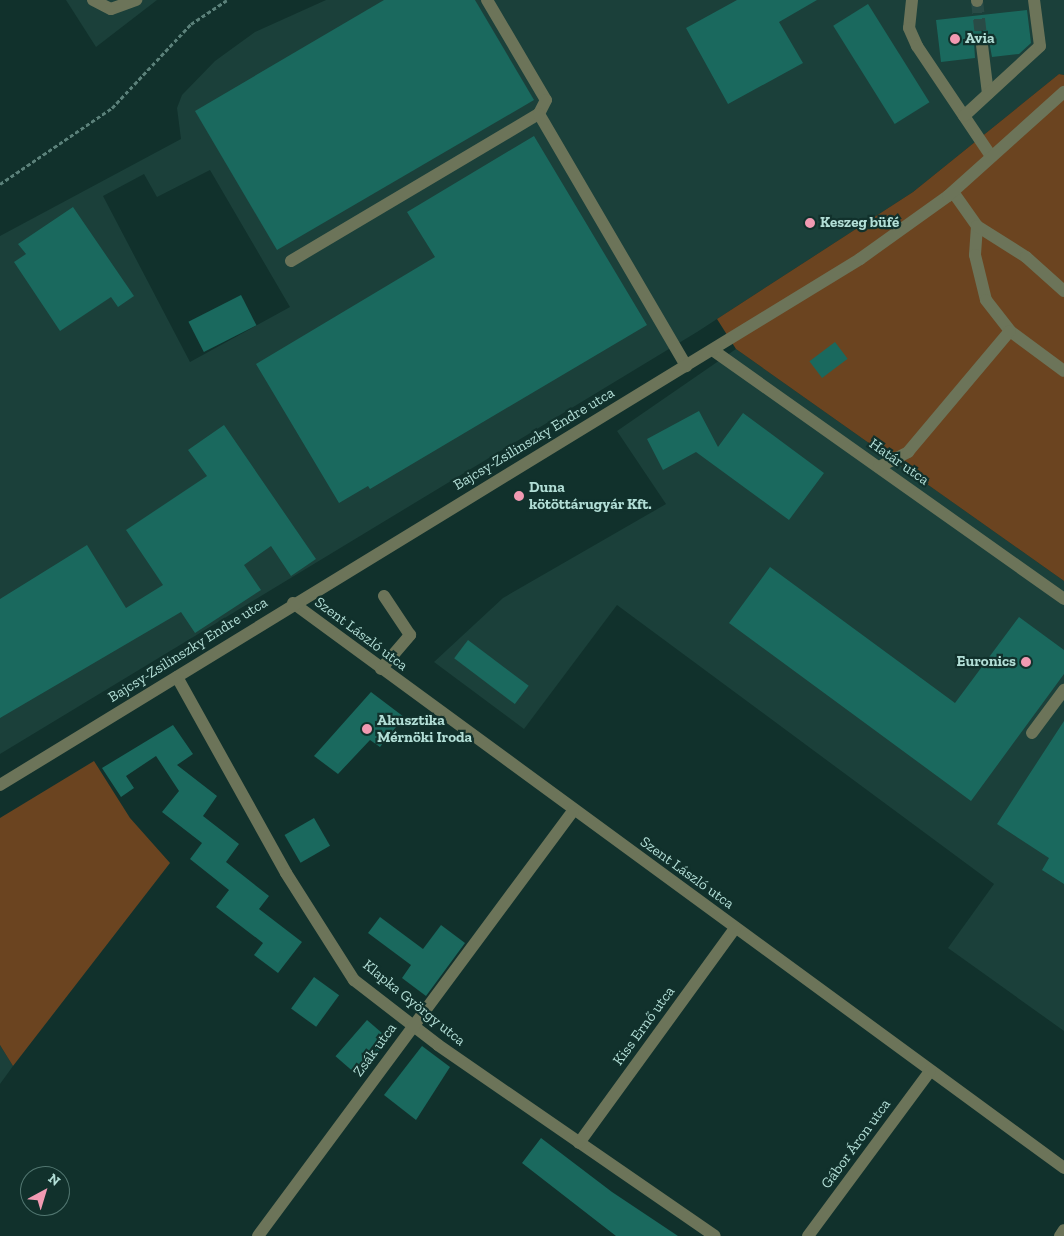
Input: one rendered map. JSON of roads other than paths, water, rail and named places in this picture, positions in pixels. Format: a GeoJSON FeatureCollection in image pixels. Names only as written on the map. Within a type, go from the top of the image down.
{"type":"FeatureCollection","features":[{"type":"Feature","properties":{"kind":"street"},"geometry":{"type":"LineString","coordinates":[[93,0],[111,9],[136,0]]}},
{"type":"Feature","properties":{"kind":"street"},"geometry":{"type":"LineString","coordinates":[[291,261],[539,114],[546,100],[487,0]]}},
{"type":"Feature","properties":{"kind":"street"},"geometry":{"type":"LineString","coordinates":[[912,0],[909,28],[917,46],[991,156]]}},
{"type":"Feature","properties":{"kind":"street"},"geometry":{"type":"LineString","coordinates":[[964,116],[1040,46],[1034,0]]}},
{"type":"Feature","properties":{"kind":"street"},"geometry":{"type":"LineString","coordinates":[[982,45],[988,94]]}},
{"type":"Feature","properties":{"kind":"street","name":"Bajcsy-Zsilinszky Endre utca"},"geometry":{"type":"LineString","coordinates":[[0,785],[177,677],[293,603],[686,366],[714,351],[860,259],[953,192],[1064,92]]}},
{"type":"Feature","properties":{"kind":"street"},"geometry":{"type":"LineString","coordinates":[[539,114],[686,366]]}},
{"type":"Feature","properties":{"kind":"street"},"geometry":{"type":"LineString","coordinates":[[953,192],[977,226],[1026,257],[1064,291]]}},
{"type":"Feature","properties":{"kind":"street"},"geometry":{"type":"LineString","coordinates":[[977,226],[975,255],[986,300],[1010,331],[1064,371]]}},
{"type":"Feature","properties":{"kind":"street"},"geometry":{"type":"LineString","coordinates":[[879,468],[908,452],[1010,331]]}},
{"type":"Feature","properties":{"kind":"street","name":"Határ utca"},"geometry":{"type":"LineString","coordinates":[[714,351],[1064,599]]}},
{"type":"Feature","properties":{"kind":"street"},"geometry":{"type":"LineString","coordinates":[[381,669],[410,635],[384,596]]}},
{"type":"Feature","properties":{"kind":"street","name":"Szent László utca"},"geometry":{"type":"LineString","coordinates":[[293,603],[573,811],[1064,1168]]}},
{"type":"Feature","properties":{"kind":"street","name":"Klapka György utca"},"geometry":{"type":"LineString","coordinates":[[177,677],[286,873],[354,980],[413,1027],[715,1236]]}},
{"type":"Feature","properties":{"kind":"street"},"geometry":{"type":"LineString","coordinates":[[1032,733],[1064,690]]}},
{"type":"Feature","properties":{"kind":"street","name":"Zsák utca"},"geometry":{"type":"LineString","coordinates":[[258,1236],[573,811]]}},
{"type":"Feature","properties":{"kind":"street","name":"Kiss Ernő utca"},"geometry":{"type":"LineString","coordinates":[[579,1143],[735,928]]}},
{"type":"Feature","properties":{"kind":"street","name":"Gábor Áron utca"},"geometry":{"type":"LineString","coordinates":[[808,1236],[930,1071]]}},
{"type":"Feature","properties":{"kind":"street"},"geometry":{"type":"LineString","coordinates":[[1060,1236],[1064,1230]]}},
{"type":"Feature","properties":{"kind":"tunnel"},"geometry":{"type":"LineString","coordinates":[[977,1],[982,45]]}},
{"type":"Feature","properties":{"kind":"place","name":"Avia"},"geometry":{"type":"Point","coordinates":[955,39]}},
{"type":"Feature","properties":{"kind":"place","name":"Keszeg büfé"},"geometry":{"type":"Point","coordinates":[810,223]}},
{"type":"Feature","properties":{"kind":"place","name":"Duna kötöttárugyár Kft."},"geometry":{"type":"Point","coordinates":[519,496]}},
{"type":"Feature","properties":{"kind":"place","name":"Euronics"},"geometry":{"type":"Point","coordinates":[1026,662]}},
{"type":"Feature","properties":{"kind":"place","name":"Akusztika Mérnöki Iroda"},"geometry":{"type":"Point","coordinates":[367,729]}}]}
